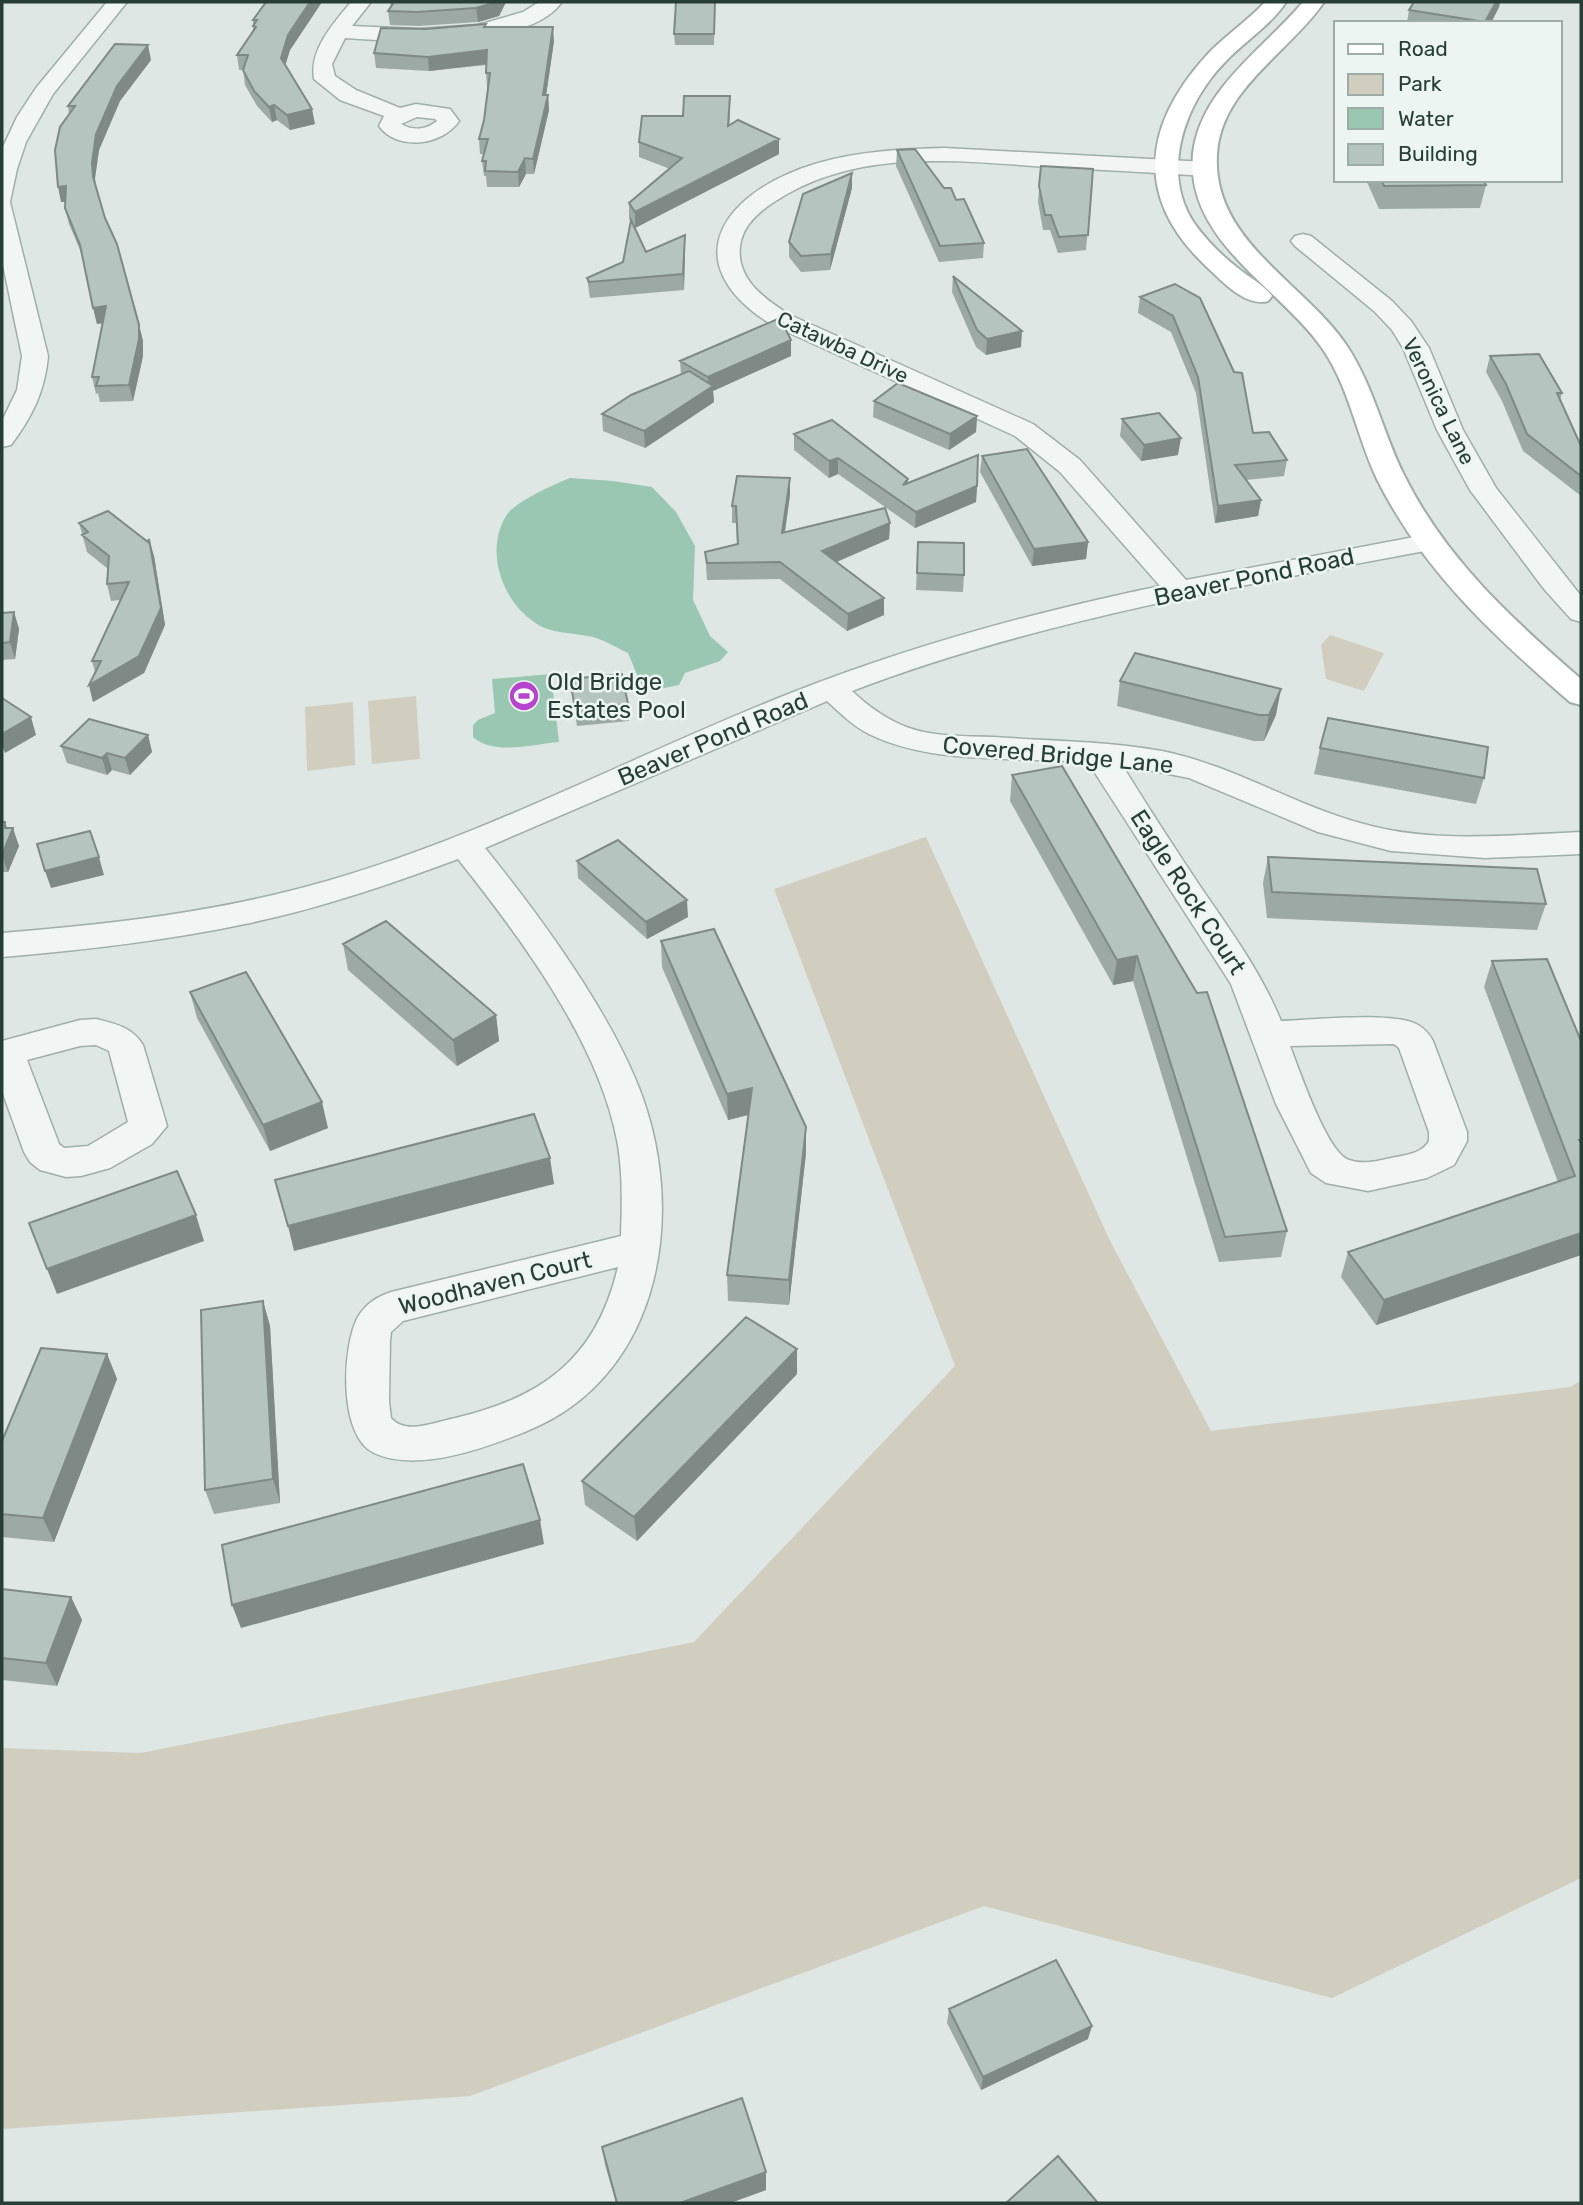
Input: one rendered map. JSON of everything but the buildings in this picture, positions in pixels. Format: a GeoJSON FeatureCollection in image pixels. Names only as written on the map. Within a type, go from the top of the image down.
{"type":"FeatureCollection","features":[{"type":"Feature","properties":{"kind":"main road"},"geometry":{"type":"LineString","coordinates":[[1276,2],[1258,23],[1208,67],[1190,92],[1177,119],[1163,166],[1172,207],[1194,239],[1240,283],[1332,342]]}},
{"type":"Feature","properties":{"kind":"main road"},"geometry":{"type":"LineString","coordinates":[[1314,2],[1290,32],[1248,69],[1231,91],[1211,133],[1205,154],[1208,192],[1220,220],[1238,246],[1259,269],[1305,309],[1351,370],[1386,467],[1407,509],[1430,542],[1470,591],[1517,639],[1581,695]]}},
{"type":"Feature","properties":{"kind":"street"},"geometry":{"type":"LineString","coordinates":[[2,198],[9,155],[20,129],[36,103],[117,2]]}},
{"type":"Feature","properties":{"kind":"street"},"geometry":{"type":"LineString","coordinates":[[361,2],[338,32],[322,64],[325,79],[348,95],[399,115]]}},
{"type":"Feature","properties":{"kind":"street"},"geometry":{"type":"LineString","coordinates":[[338,32],[437,36],[480,31],[514,21],[552,2]]}},
{"type":"Feature","properties":{"kind":"street","name":"Catawba Drive"},"geometry":{"type":"LineString","coordinates":[[1180,591],[1070,466],[1046,444],[999,416],[781,320],[751,299],[738,285],[727,257],[729,241],[737,225],[766,196],[801,177],[862,161],[925,155],[1206,169]]}},
{"type":"Feature","properties":{"kind":"street"},"geometry":{"type":"LineString","coordinates":[[2,207],[13,318],[34,356],[34,377],[30,393],[2,439]]}},
{"type":"Feature","properties":{"kind":"street","name":"Veronica Lane"},"geometry":{"type":"LineString","coordinates":[[1303,241],[1383,306],[1402,326],[1416,348],[1450,430],[1484,490],[1538,563],[1581,612]]}},
{"type":"Feature","properties":{"kind":"street","name":"Beaver Pond Road"},"geometry":{"type":"LineString","coordinates":[[2,945],[113,936],[212,922],[325,893],[390,873],[464,844],[831,688],[923,656],[1010,631],[1180,591],[1430,542]]}},
{"type":"Feature","properties":{"kind":"street","name":"Covered Bridge Lane"},"geometry":{"type":"LineString","coordinates":[[831,688],[867,720],[889,732],[920,741],[1141,758],[1182,766],[1222,778],[1329,825],[1371,837],[1416,845],[1460,848],[1581,844]]}},
{"type":"Feature","properties":{"kind":"street","name":"Eagle Rock Court"},"geometry":{"type":"LineString","coordinates":[[1099,754],[1248,984],[1294,1104],[1324,1163],[1339,1172],[1368,1177],[1427,1164],[1441,1155],[1448,1141],[1448,1132],[1415,1041],[1405,1033],[1268,1034]]}},
{"type":"Feature","properties":{"kind":"street","name":"Woodhaven Court"},"geometry":{"type":"LineString","coordinates":[[464,844],[525,921],[606,1049],[625,1094],[637,1143],[641,1194],[640,1246],[638,1276],[623,1320],[595,1361],[564,1392],[523,1413],[469,1433],[412,1446],[395,1443],[378,1433],[369,1418],[369,1335],[377,1318],[391,1308],[640,1246]]}},
{"type":"Feature","properties":{"kind":"green space"},"geometry":{"type":"Polygon","coordinates":[[[1330,635],[1384,653],[1364,691],[1326,679],[1321,645],[1330,635]]]}},
{"type":"Feature","properties":{"kind":"green space"},"geometry":{"type":"Polygon","coordinates":[[[416,696],[420,759],[372,764],[368,701],[416,696]]]}},
{"type":"Feature","properties":{"kind":"green space"},"geometry":{"type":"Polygon","coordinates":[[[353,702],[355,765],[307,771],[305,707],[353,702]]]}},
{"type":"Feature","properties":{"kind":"green space"},"geometry":{"type":"Polygon","coordinates":[[[926,837],[1111,1243],[1211,1431],[1571,1387],[1581,1380],[1581,1878],[1332,1998],[984,1906],[470,2096],[2,2129],[2,1748],[141,1753],[694,1642],[955,1366],[774,889],[926,837]]]}},
{"type":"Feature","properties":{"kind":"water"},"geometry":{"type":"Polygon","coordinates":[[[570,478],[652,487],[676,512],[695,546],[693,600],[710,636],[728,652],[720,661],[685,673],[679,685],[654,690],[641,684],[628,653],[599,639],[543,628],[525,615],[515,603],[500,576],[497,560],[500,530],[506,516],[517,505],[535,494],[570,478]]]}},
{"type":"Feature","properties":{"kind":"water","name":"Old Bridge Estates Pool"},"geometry":{"type":"Polygon","coordinates":[[[551,674],[559,742],[502,747],[481,743],[473,737],[473,725],[495,713],[492,679],[551,674]]]}},
{"type":"Feature","properties":{"kind":"place","name":"Old Bridge Estates Pool"},"geometry":{"type":"Point","coordinates":[524,696]}}]}
